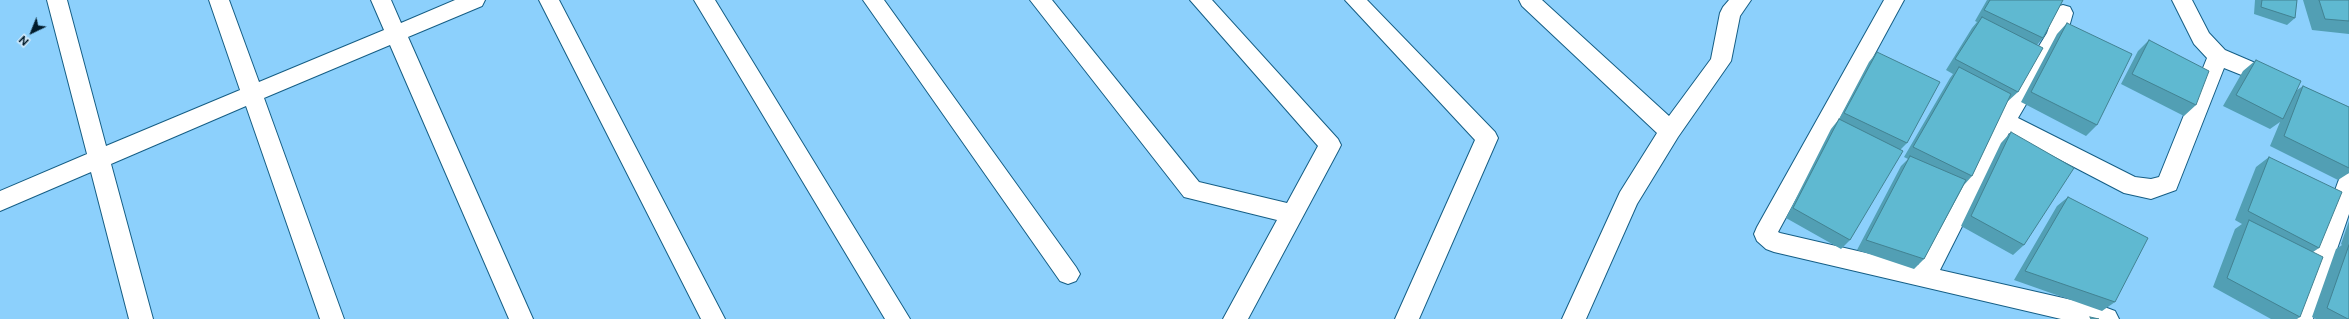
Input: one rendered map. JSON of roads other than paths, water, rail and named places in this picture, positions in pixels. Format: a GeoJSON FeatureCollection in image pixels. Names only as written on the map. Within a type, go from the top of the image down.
{"type":"FeatureCollection","features":[{"type":"Feature","properties":{"kind":"street"},"geometry":{"type":"LineString","coordinates":[[57,0],[141,319]]}},
{"type":"Feature","properties":{"kind":"street"},"geometry":{"type":"LineString","coordinates":[[219,0],[332,319]]}},
{"type":"Feature","properties":{"kind":"street"},"geometry":{"type":"LineString","coordinates":[[381,0],[521,319]]}},
{"type":"Feature","properties":{"kind":"street"},"geometry":{"type":"LineString","coordinates":[[0,201],[475,0]]}},
{"type":"Feature","properties":{"kind":"street"},"geometry":{"type":"LineString","coordinates":[[549,0],[713,319]]}},
{"type":"Feature","properties":{"kind":"street"},"geometry":{"type":"LineString","coordinates":[[704,0],[898,319]]}},
{"type":"Feature","properties":{"kind":"street"},"geometry":{"type":"LineString","coordinates":[[873,0],[1068,274]]}},
{"type":"Feature","properties":{"kind":"street"},"geometry":{"type":"LineString","coordinates":[[1040,0],[1192,190],[1292,214]]}},
{"type":"Feature","properties":{"kind":"street"},"geometry":{"type":"LineString","coordinates":[[1200,0],[1330,145],[1235,319]]}},
{"type":"Feature","properties":{"kind":"street"},"geometry":{"type":"LineString","coordinates":[[1355,0],[1487,138],[1407,319]]}},
{"type":"Feature","properties":{"kind":"street"},"geometry":{"type":"LineString","coordinates":[[1529,0],[1670,131]]}},
{"type":"Feature","properties":{"kind":"street"},"geometry":{"type":"LineString","coordinates":[[1574,319],[1628,199],[1670,131],[1721,61],[1730,13],[1741,0]]}},
{"type":"Feature","properties":{"kind":"street"},"geometry":{"type":"LineString","coordinates":[[1894,0],[1765,234],[1774,242],[1924,277],[2068,314],[2107,319]]}},
{"type":"Feature","properties":{"kind":"street"},"geometry":{"type":"LineString","coordinates":[[2182,0],[2201,38],[2218,56],[2292,88]]}},
{"type":"Feature","properties":{"kind":"street"},"geometry":{"type":"LineString","coordinates":[[1924,277],[2005,121],[2057,34],[2063,13]]}},
{"type":"Feature","properties":{"kind":"street"},"geometry":{"type":"LineString","coordinates":[[2005,121],[2132,186],[2151,189],[2168,183],[2218,56]]}},
{"type":"Feature","properties":{"kind":"street"},"geometry":{"type":"LineString","coordinates":[[2301,319],[2349,182]]}}]}
